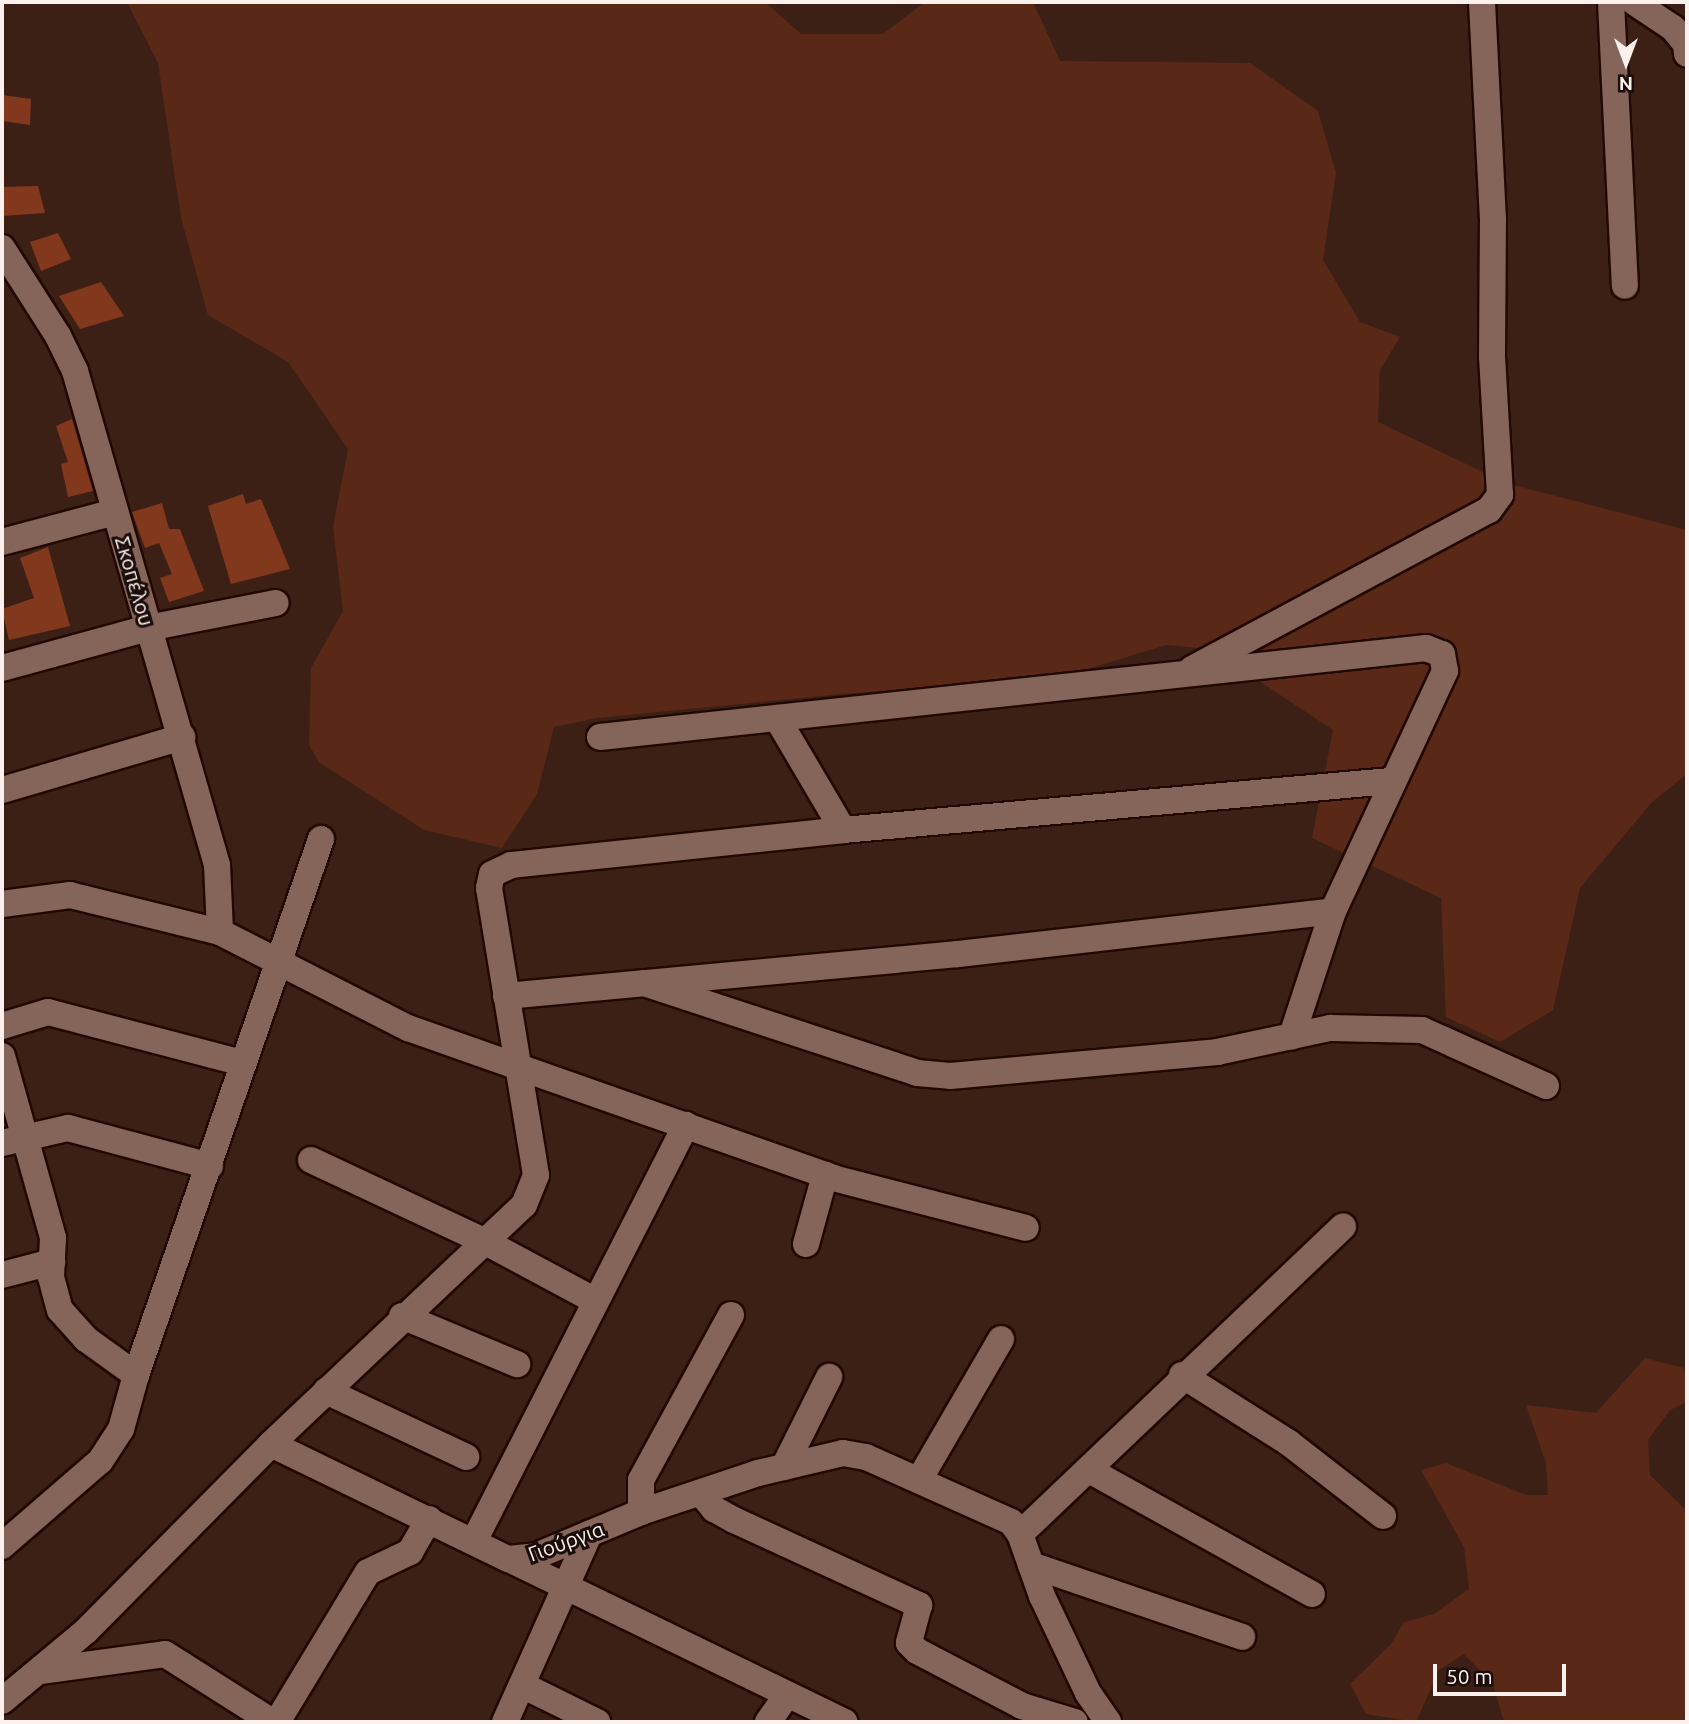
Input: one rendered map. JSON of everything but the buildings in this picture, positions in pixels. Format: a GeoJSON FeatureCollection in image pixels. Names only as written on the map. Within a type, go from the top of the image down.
{"type":"FeatureCollection","features":[{"type":"Feature","properties":{"kind":"street"},"geometry":{"type":"LineString","coordinates":[[1179,676],[1489,510],[1500,495],[1492,357],[1493,220],[1482,2]]}},
{"type":"Feature","properties":{"kind":"street"},"geometry":{"type":"LineString","coordinates":[[1611,2],[1625,286]]}},
{"type":"Feature","properties":{"kind":"street"},"geometry":{"type":"LineString","coordinates":[[1634,2],[1673,29],[1686,44],[1687,54]]}},
{"type":"Feature","properties":{"kind":"street","name":"Σκοπέλου"},"geometry":{"type":"LineString","coordinates":[[2,248],[58,337],[75,371],[221,880],[220,932]]}},
{"type":"Feature","properties":{"kind":"street"},"geometry":{"type":"LineString","coordinates":[[2,542],[115,512]]}},
{"type":"Feature","properties":{"kind":"street"},"geometry":{"type":"LineString","coordinates":[[2,668],[148,628],[276,603]]}},
{"type":"Feature","properties":{"kind":"street"},"geometry":{"type":"LineString","coordinates":[[600,737],[1426,648],[1442,654],[1445,671],[1390,781],[1333,911],[1292,1036]]}},
{"type":"Feature","properties":{"kind":"street"},"geometry":{"type":"LineString","coordinates":[[777,718],[843,830]]}},
{"type":"Feature","properties":{"kind":"street"},"geometry":{"type":"LineString","coordinates":[[2,790],[182,737]]}},
{"type":"Feature","properties":{"kind":"street"},"geometry":{"type":"LineString","coordinates":[[2,1701],[40,1671],[402,1316],[482,1240],[524,1205],[536,1175],[489,888],[492,874],[511,864],[843,830],[1390,781]]}},
{"type":"Feature","properties":{"kind":"street"},"geometry":{"type":"LineString","coordinates":[[2,1546],[100,1461],[121,1429],[136,1375],[321,839]]}},
{"type":"Feature","properties":{"kind":"street"},"geometry":{"type":"LineString","coordinates":[[2,904],[70,895],[220,932],[408,1028],[516,1063],[825,1175],[1026,1228]]}},
{"type":"Feature","properties":{"kind":"street"},"geometry":{"type":"LineString","coordinates":[[506,996],[958,954],[1333,911]]}},
{"type":"Feature","properties":{"kind":"street"},"geometry":{"type":"LineString","coordinates":[[644,983],[917,1073],[950,1076],[1217,1052],[1331,1028],[1423,1030],[1546,1086]]}},
{"type":"Feature","properties":{"kind":"street"},"geometry":{"type":"LineString","coordinates":[[2,1026],[48,1012],[243,1063]]}},
{"type":"Feature","properties":{"kind":"street"},"geometry":{"type":"LineString","coordinates":[[2,1056],[14,1140],[53,1238],[52,1262],[60,1310],[86,1339],[136,1375]]}},
{"type":"Feature","properties":{"kind":"street"},"geometry":{"type":"LineString","coordinates":[[474,1541],[686,1125]]}},
{"type":"Feature","properties":{"kind":"street"},"geometry":{"type":"LineString","coordinates":[[14,1140],[68,1128],[210,1166]]}},
{"type":"Feature","properties":{"kind":"street"},"geometry":{"type":"LineString","coordinates":[[310,1160],[482,1240],[596,1301]]}},
{"type":"Feature","properties":{"kind":"street"},"geometry":{"type":"LineString","coordinates":[[806,1244],[825,1175]]}},
{"type":"Feature","properties":{"kind":"street"},"geometry":{"type":"LineString","coordinates":[[1108,1722],[1088,1693],[1020,1534],[1089,1470],[1182,1375],[1343,1226]]}},
{"type":"Feature","properties":{"kind":"street"},"geometry":{"type":"LineString","coordinates":[[2,1275],[52,1262]]}},
{"type":"Feature","properties":{"kind":"street"},"geometry":{"type":"LineString","coordinates":[[640,1512],[640,1480],[731,1315]]}},
{"type":"Feature","properties":{"kind":"street"},"geometry":{"type":"LineString","coordinates":[[402,1316],[517,1364]]}},
{"type":"Feature","properties":{"kind":"street"},"geometry":{"type":"LineString","coordinates":[[919,1480],[1001,1339]]}},
{"type":"Feature","properties":{"kind":"street"},"geometry":{"type":"LineString","coordinates":[[1182,1375],[1289,1443],[1383,1516]]}},
{"type":"Feature","properties":{"kind":"street"},"geometry":{"type":"LineString","coordinates":[[784,1467],[828,1377]]}},
{"type":"Feature","properties":{"kind":"street"},"geometry":{"type":"LineString","coordinates":[[326,1391],[466,1457]]}},
{"type":"Feature","properties":{"kind":"street","name":"Γιούργια"},"geometry":{"type":"LineString","coordinates":[[271,1444],[508,1559],[536,1556],[640,1512],[784,1467],[844,1453],[866,1457],[1011,1522],[1020,1534]]}},
{"type":"Feature","properties":{"kind":"street"},"geometry":{"type":"LineString","coordinates":[[1089,1470],[1312,1594]]}},
{"type":"Feature","properties":{"kind":"street"},"geometry":{"type":"LineString","coordinates":[[701,1493],[714,1509],[733,1520],[919,1605],[909,1643],[917,1651],[1022,1706],[1074,1722]]}},
{"type":"Feature","properties":{"kind":"street"},"geometry":{"type":"LineString","coordinates":[[40,1671],[165,1654],[274,1722],[368,1572],[410,1552],[429,1519]]}},
{"type":"Feature","properties":{"kind":"street"},"geometry":{"type":"LineString","coordinates":[[505,1722],[589,1534]]}},
{"type":"Feature","properties":{"kind":"street"},"geometry":{"type":"LineString","coordinates":[[508,1559],[568,1584],[844,1722]]}},
{"type":"Feature","properties":{"kind":"street"},"geometry":{"type":"LineString","coordinates":[[1031,1565],[1242,1637]]}},
{"type":"Feature","properties":{"kind":"street"},"geometry":{"type":"LineString","coordinates":[[523,1685],[597,1722]]}},
{"type":"Feature","properties":{"kind":"street"},"geometry":{"type":"LineString","coordinates":[[768,1722],[787,1695]]}},
{"type":"Feature","properties":{"kind":"shaded area"},"geometry":{"type":"Polygon","coordinates":[[[127,2],[765,2],[801,34],[883,34],[925,2],[1033,2],[1060,61],[1250,63],[1318,111],[1336,173],[1323,260],[1360,322],[1400,337],[1380,370],[1378,422],[1506,483],[1687,530],[1687,774],[1652,802],[1580,888],[1553,1010],[1500,1042],[1446,1017],[1441,898],[1312,838],[1333,730],[1211,649],[1166,645],[1055,679],[842,694],[597,718],[554,727],[537,794],[502,848],[424,830],[319,762],[309,745],[311,668],[343,611],[333,527],[348,449],[288,362],[208,315],[181,218],[158,63],[127,2]]]}},
{"type":"Feature","properties":{"kind":"shaded area"},"geometry":{"type":"Polygon","coordinates":[[[1645,1358],[1684,1368],[1687,1376],[1687,1402],[1670,1410],[1648,1440],[1650,1475],[1687,1511],[1687,1722],[1508,1722],[1503,1719],[1493,1684],[1464,1654],[1439,1670],[1416,1722],[1366,1714],[1350,1684],[1391,1644],[1404,1622],[1434,1614],[1469,1589],[1464,1547],[1421,1470],[1446,1463],[1526,1495],[1548,1495],[1546,1463],[1526,1405],[1596,1413],[1645,1358]]]}}]}
